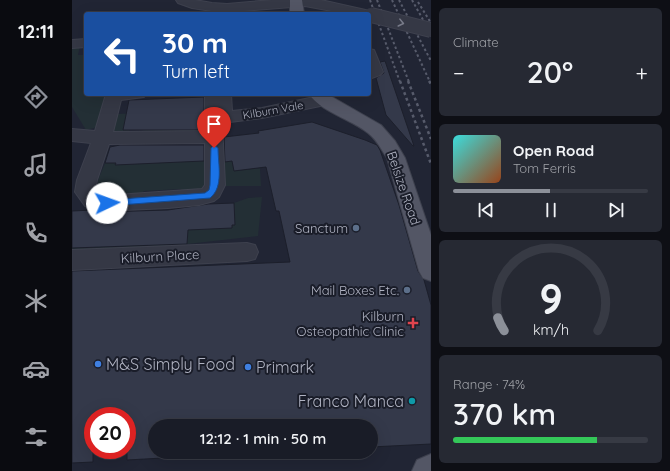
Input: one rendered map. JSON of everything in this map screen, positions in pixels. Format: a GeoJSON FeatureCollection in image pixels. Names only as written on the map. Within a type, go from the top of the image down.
{"type":"FeatureCollection","features":[{"type":"Feature","properties":{"kind":"main road","name":"Belsize Road"},"geometry":{"type":"LineString","coordinates":[[320,97],[373,128],[389,145],[396,158],[431,271]]}},
{"type":"Feature","properties":{"kind":"street"},"geometry":{"type":"LineString","coordinates":[[182,0],[189,3],[211,7],[228,8],[296,6],[313,3],[354,12]]}},
{"type":"Feature","properties":{"kind":"street"},"geometry":{"type":"LineString","coordinates":[[371,16],[431,30]]}},
{"type":"Feature","properties":{"kind":"street"},"geometry":{"type":"LineString","coordinates":[[72,44],[84,43]]}},
{"type":"Feature","properties":{"kind":"street"},"geometry":{"type":"LineString","coordinates":[[371,59],[375,72],[371,73]]}},
{"type":"Feature","properties":{"kind":"street"},"geometry":{"type":"LineString","coordinates":[[114,96],[102,138],[84,192],[89,198],[96,202],[107,203],[207,196],[212,192],[215,185],[213,96]]}},
{"type":"Feature","properties":{"kind":"street","name":"Kilburn Vale"},"geometry":{"type":"LineString","coordinates":[[223,96],[223,118],[269,112],[320,97]]}},
{"type":"Feature","properties":{"kind":"street"},"geometry":{"type":"LineString","coordinates":[[72,135],[127,139],[214,137]]}},
{"type":"Feature","properties":{"kind":"street","name":"Kilburn Place"},"geometry":{"type":"LineString","coordinates":[[72,260],[247,252]]}},
{"type":"Feature","properties":{"kind":"shaded area"},"geometry":{"type":"Polygon","coordinates":[[[72,46],[80,46],[78,55],[84,55],[84,96],[112,96],[98,127],[86,130],[72,107],[72,46]]]}},
{"type":"Feature","properties":{"kind":"shaded area"},"geometry":{"type":"Polygon","coordinates":[[[207,110],[209,134],[144,132],[139,126],[131,126],[128,133],[113,133],[117,114],[207,110]]]}},
{"type":"Feature","properties":{"kind":"shaded area"},"geometry":{"type":"Polygon","coordinates":[[[196,159],[205,159],[206,185],[199,191],[182,195],[181,189],[144,191],[138,197],[121,197],[109,196],[100,192],[98,188],[99,178],[105,163],[116,163],[116,165],[195,161],[196,159]]]}},
{"type":"Feature","properties":{"kind":"shaded area"},"geometry":{"type":"Polygon","coordinates":[[[232,161],[234,171],[260,168],[261,186],[225,186],[224,162],[232,161]]]}},
{"type":"Feature","properties":{"kind":"shaded area"},"geometry":{"type":"Polygon","coordinates":[[[262,197],[258,236],[72,257],[72,233],[232,228],[232,225],[235,225],[234,203],[248,198],[262,197]]]}},
{"type":"Feature","properties":{"kind":"building"},"geometry":{"type":"Polygon","coordinates":[[[385,61],[414,146],[386,115],[376,78],[384,73],[380,62],[385,61]]]}},
{"type":"Feature","properties":{"kind":"building"},"geometry":{"type":"Polygon","coordinates":[[[204,97],[204,130],[123,130],[129,100],[204,97]]]}},
{"type":"Feature","properties":{"kind":"building"},"geometry":{"type":"Polygon","coordinates":[[[312,122],[365,140],[377,145],[380,150],[399,205],[418,271],[424,280],[431,305],[431,444],[378,447],[378,419],[148,419],[148,459],[127,460],[136,459],[136,407],[84,407],[84,459],[93,459],[93,462],[72,463],[72,271],[290,262],[279,211],[276,211],[266,167],[234,171],[232,161],[225,162],[224,137],[259,133],[258,131],[312,122]]]}},
{"type":"Feature","properties":{"kind":"building"},"geometry":{"type":"Polygon","coordinates":[[[120,145],[204,145],[204,161],[115,165],[116,163],[105,163],[110,147],[120,145]]]}},
{"type":"Feature","properties":{"kind":"building"},"geometry":{"type":"Polygon","coordinates":[[[234,203],[235,225],[232,225],[232,228],[188,230],[187,244],[72,248],[72,211],[93,210],[103,212],[168,210],[208,204],[234,203]]]}},
{"type":"Feature","properties":{"kind":"railway"},"geometry":{"type":"LineString","coordinates":[[370,0],[400,82]]}},
{"type":"Feature","properties":{"kind":"railway"},"geometry":{"type":"LineString","coordinates":[[377,0],[409,82]]}},
{"type":"Feature","properties":{"kind":"railway"},"geometry":{"type":"LineString","coordinates":[[392,0],[430,82]]}},
{"type":"Feature","properties":{"kind":"railway"},"geometry":{"type":"LineString","coordinates":[[399,0],[431,61]]}},
{"type":"Feature","properties":{"kind":"railway"},"geometry":{"type":"LineString","coordinates":[[412,0],[431,34]]}},
{"type":"Feature","properties":{"kind":"railway"},"geometry":{"type":"LineString","coordinates":[[418,2],[431,23]]}},
{"type":"Feature","properties":{"kind":"railway"},"geometry":{"type":"LineString","coordinates":[[400,81],[431,164]]}},
{"type":"Feature","properties":{"kind":"railway"},"geometry":{"type":"LineString","coordinates":[[408,81],[431,139]]}},
{"type":"Feature","properties":{"kind":"place","name":"Sanctum"},"geometry":{"type":"Point","coordinates":[356,228]}},
{"type":"Feature","properties":{"kind":"place","name":"Mail Boxes Etc."},"geometry":{"type":"Point","coordinates":[407,290]}},
{"type":"Feature","properties":{"kind":"place","name":"Kilburn Osteopathic Clinic"},"geometry":{"type":"Point","coordinates":[413,323]}},
{"type":"Feature","properties":{"kind":"place","name":"M&S Simply Food"},"geometry":{"type":"Point","coordinates":[98,364]}},
{"type":"Feature","properties":{"kind":"place","name":"Primark"},"geometry":{"type":"Point","coordinates":[248,367]}},
{"type":"Feature","properties":{"kind":"place","name":"Franco Manca"},"geometry":{"type":"Point","coordinates":[412,401]}},
{"type":"Feature","properties":{"kind":"route"},"geometry":{"type":"LineString","coordinates":[[107,203],[198,198],[207,196],[212,192],[215,185],[214,148]]}}]}
